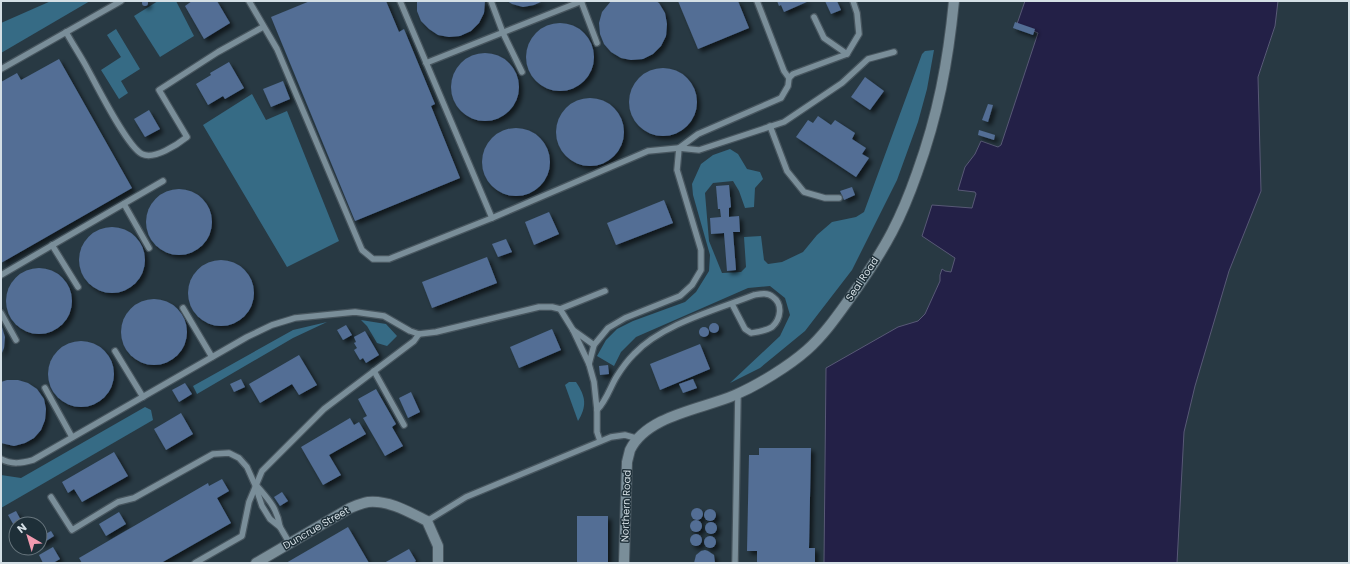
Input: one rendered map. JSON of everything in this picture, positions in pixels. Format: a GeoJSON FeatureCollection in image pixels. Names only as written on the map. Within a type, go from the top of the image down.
{"type":"FeatureCollection","features":[{"type":"Feature","properties":{"kind":"street","name":"Seal Road"},"geometry":{"type":"LineString","coordinates":[[630,450],[653,425],[670,417],[738,393],[790,363],[825,333],[867,274],[893,232],[909,195],[927,145],[940,97],[950,40],[954,1]]}},
{"type":"Feature","properties":{"kind":"street","name":"Northern Road"},"geometry":{"type":"LineString","coordinates":[[624,563],[626,478],[627,462],[630,450]]}},
{"type":"Feature","properties":{"kind":"street","name":"Duncrue Street"},"geometry":{"type":"LineString","coordinates":[[256,563],[350,508],[367,502],[395,506],[427,521]]}},
{"type":"Feature","properties":{"kind":"street"},"geometry":{"type":"LineString","coordinates":[[427,521],[438,546],[438,563]]}},
{"type":"Feature","properties":{"kind":"lane"},"geometry":{"type":"LineString","coordinates":[[1,69],[121,1]]}},
{"type":"Feature","properties":{"kind":"lane"},"geometry":{"type":"LineString","coordinates":[[249,1],[277,49],[362,250],[373,259],[389,259],[492,218],[648,151],[679,148],[699,150],[784,122],[842,84],[868,59],[894,52]]}},
{"type":"Feature","properties":{"kind":"lane"},"geometry":{"type":"LineString","coordinates":[[400,1],[492,218]]}},
{"type":"Feature","properties":{"kind":"lane"},"geometry":{"type":"LineString","coordinates":[[491,1],[503,33],[522,72]]}},
{"type":"Feature","properties":{"kind":"lane"},"geometry":{"type":"LineString","coordinates":[[426,63],[581,1],[597,43]]}},
{"type":"Feature","properties":{"kind":"lane"},"geometry":{"type":"LineString","coordinates":[[757,1],[784,71],[789,78]]}},
{"type":"Feature","properties":{"kind":"lane"},"geometry":{"type":"LineString","coordinates":[[589,364],[594,345],[608,328],[680,296],[692,285],[701,270],[701,250],[677,170],[679,148],[698,134],[781,98],[788,86],[789,78],[793,74],[847,54],[859,34],[857,12],[853,1]]}},
{"type":"Feature","properties":{"kind":"lane"},"geometry":{"type":"LineString","coordinates":[[814,17],[824,38],[847,54]]}},
{"type":"Feature","properties":{"kind":"lane"},"geometry":{"type":"LineString","coordinates":[[66,32],[120,127],[135,148],[143,155],[153,155],[178,144],[187,137],[159,90],[218,52],[263,27]]}},
{"type":"Feature","properties":{"kind":"lane"},"geometry":{"type":"LineString","coordinates":[[770,126],[787,171],[804,192],[825,198],[839,198]]}},
{"type":"Feature","properties":{"kind":"lane"},"geometry":{"type":"LineString","coordinates":[[1,275],[163,181]]}},
{"type":"Feature","properties":{"kind":"lane"},"geometry":{"type":"LineString","coordinates":[[124,204],[149,248]]}},
{"type":"Feature","properties":{"kind":"lane"},"geometry":{"type":"LineString","coordinates":[[52,245],[78,287]]}},
{"type":"Feature","properties":{"kind":"lane"},"geometry":{"type":"LineString","coordinates":[[1,460],[5,462],[20,463],[33,460],[247,337],[272,325],[295,318],[321,314],[355,312],[384,316],[410,331],[419,334],[436,332],[538,307],[552,307],[560,309],[605,291]]}},
{"type":"Feature","properties":{"kind":"lane"},"geometry":{"type":"LineString","coordinates":[[597,410],[602,405],[618,375],[635,354],[653,338],[673,327],[754,295],[764,294],[772,296],[778,304],[780,312],[778,320],[772,327],[763,331],[751,333],[745,329],[732,304]]}},
{"type":"Feature","properties":{"kind":"lane"},"geometry":{"type":"LineString","coordinates":[[183,308],[212,357]]}},
{"type":"Feature","properties":{"kind":"lane"},"geometry":{"type":"LineString","coordinates":[[560,309],[573,330],[589,364],[594,382],[600,441]]}},
{"type":"Feature","properties":{"kind":"lane"},"geometry":{"type":"LineString","coordinates":[[1,313],[16,340]]}},
{"type":"Feature","properties":{"kind":"lane"},"geometry":{"type":"LineString","coordinates":[[573,330],[594,345]]}},
{"type":"Feature","properties":{"kind":"lane"},"geometry":{"type":"LineString","coordinates":[[195,563],[242,536],[249,502],[262,471],[324,409],[414,342],[419,334]]}},
{"type":"Feature","properties":{"kind":"lane"},"geometry":{"type":"LineString","coordinates":[[115,351],[144,397]]}},
{"type":"Feature","properties":{"kind":"lane"},"geometry":{"type":"LineString","coordinates":[[374,371],[404,425]]}},
{"type":"Feature","properties":{"kind":"lane"},"geometry":{"type":"LineString","coordinates":[[45,388],[72,437]]}},
{"type":"Feature","properties":{"kind":"lane"},"geometry":{"type":"LineString","coordinates":[[735,563],[738,393]]}},
{"type":"Feature","properties":{"kind":"lane"},"geometry":{"type":"LineString","coordinates":[[427,521],[466,497],[600,441],[611,437],[625,435],[639,439]]}},
{"type":"Feature","properties":{"kind":"lane"},"geometry":{"type":"LineString","coordinates":[[51,498],[72,530],[118,502],[134,498],[213,454],[229,453],[239,458],[247,467],[262,506],[270,519],[280,527],[290,544]]}},
{"type":"Feature","properties":{"kind":"lane"},"geometry":{"type":"LineString","coordinates":[[255,485],[270,501],[278,514],[280,527]]}},
{"type":"Feature","properties":{"kind":"shaded area"},"geometry":{"type":"Polygon","coordinates":[[[51,1],[90,1],[1,53],[1,23],[51,1]]]}},
{"type":"Feature","properties":{"kind":"shaded area"},"geometry":{"type":"Polygon","coordinates":[[[158,1],[176,1],[194,36],[160,57],[134,16],[158,1]]]}},
{"type":"Feature","properties":{"kind":"shaded area"},"geometry":{"type":"Polygon","coordinates":[[[1025,1],[1278,1],[1275,26],[1258,77],[1261,191],[1229,271],[1195,386],[1184,432],[1177,563],[824,563],[826,368],[898,327],[918,321],[925,314],[940,281],[942,269],[951,272],[955,258],[922,236],[932,205],[972,208],[976,194],[975,192],[958,190],[965,167],[975,154],[981,141],[998,147],[1001,145],[1038,33],[1017,24],[1025,1]]]}},
{"type":"Feature","properties":{"kind":"shaded area"},"geometry":{"type":"Polygon","coordinates":[[[116,29],[140,69],[121,81],[128,93],[119,99],[101,70],[121,57],[107,35],[116,29]]]}},
{"type":"Feature","properties":{"kind":"shaded area"},"geometry":{"type":"Polygon","coordinates":[[[934,50],[927,89],[918,122],[897,180],[852,270],[805,331],[760,368],[730,383],[780,336],[790,315],[785,298],[770,286],[748,288],[636,337],[621,352],[614,366],[597,356],[606,340],[617,329],[633,321],[685,302],[696,292],[709,271],[710,255],[693,195],[692,184],[701,164],[713,155],[730,149],[738,154],[747,169],[760,172],[763,179],[755,188],[754,207],[745,208],[739,191],[733,181],[713,183],[705,193],[709,241],[722,273],[741,272],[746,267],[744,237],[761,236],[764,260],[768,264],[782,262],[803,252],[817,235],[832,222],[856,217],[864,212],[922,54],[925,51],[934,50]]]}},
{"type":"Feature","properties":{"kind":"shaded area"},"geometry":{"type":"Polygon","coordinates":[[[252,94],[266,120],[287,111],[339,241],[287,267],[203,125],[252,94]]]}},
{"type":"Feature","properties":{"kind":"shaded area"},"geometry":{"type":"Polygon","coordinates":[[[361,320],[386,324],[397,336],[387,346],[377,343],[367,326],[361,320]]]}},
{"type":"Feature","properties":{"kind":"shaded area"},"geometry":{"type":"Polygon","coordinates":[[[327,322],[293,338],[197,394],[193,386],[293,330],[327,322]]]}},
{"type":"Feature","properties":{"kind":"shaded area"},"geometry":{"type":"Polygon","coordinates":[[[569,382],[576,382],[582,392],[584,406],[578,421],[565,385],[569,382]]]}},
{"type":"Feature","properties":{"kind":"shaded area"},"geometry":{"type":"Polygon","coordinates":[[[145,407],[151,410],[153,420],[1,508],[1,475],[21,478],[145,407]]]}},
{"type":"Feature","properties":{"kind":"building"},"geometry":{"type":"Polygon","coordinates":[[[145,0],[148,3],[145,6],[142,3],[145,0]]]}},
{"type":"Feature","properties":{"kind":"building"},"geometry":{"type":"Polygon","coordinates":[[[192,1],[217,1],[230,23],[204,39],[185,6],[192,1]]]}},
{"type":"Feature","properties":{"kind":"building"},"geometry":{"type":"Polygon","coordinates":[[[310,1],[386,1],[399,32],[404,29],[435,104],[431,106],[460,178],[355,221],[271,17],[310,1]]]}},
{"type":"Feature","properties":{"kind":"building"},"geometry":{"type":"Polygon","coordinates":[[[417,1],[485,1],[484,13],[479,23],[471,31],[460,36],[449,37],[438,35],[421,21],[417,11],[417,1]]]}},
{"type":"Feature","properties":{"kind":"building"},"geometry":{"type":"Polygon","coordinates":[[[507,1],[543,1],[534,5],[523,7],[507,1]]]}},
{"type":"Feature","properties":{"kind":"building"},"geometry":{"type":"Polygon","coordinates":[[[611,1],[656,1],[659,3],[665,13],[667,24],[666,36],[661,46],[653,54],[643,59],[631,60],[621,58],[611,52],[604,44],[600,34],[599,23],[602,12],[611,1]]]}},
{"type":"Feature","properties":{"kind":"building"},"geometry":{"type":"Polygon","coordinates":[[[678,1],[738,1],[749,28],[698,49],[678,1]]]}},
{"type":"Feature","properties":{"kind":"building"},"geometry":{"type":"Polygon","coordinates":[[[777,1],[809,1],[784,12],[781,5],[779,6],[777,1]]]}},
{"type":"Feature","properties":{"kind":"building"},"geometry":{"type":"Polygon","coordinates":[[[825,1],[837,1],[841,10],[831,14],[825,1]]]}},
{"type":"Feature","properties":{"kind":"building"},"geometry":{"type":"Polygon","coordinates":[[[1015,22],[1035,29],[1033,35],[1013,28],[1015,22]]]}},
{"type":"Feature","properties":{"kind":"building"},"geometry":{"type":"Polygon","coordinates":[[[560,23],[573,26],[584,33],[591,44],[594,57],[591,70],[584,81],[573,88],[560,91],[547,88],[536,81],[529,70],[526,57],[529,44],[536,33],[547,26],[560,23]]]}},
{"type":"Feature","properties":{"kind":"building"},"geometry":{"type":"Polygon","coordinates":[[[485,53],[498,56],[509,63],[516,74],[519,87],[516,100],[509,111],[498,118],[485,121],[472,118],[461,111],[454,100],[451,87],[454,74],[461,63],[472,56],[485,53]]]}},
{"type":"Feature","properties":{"kind":"building"},"geometry":{"type":"Polygon","coordinates":[[[59,59],[132,188],[1,263],[1,82],[17,73],[21,80],[59,59]]]}},
{"type":"Feature","properties":{"kind":"building"},"geometry":{"type":"Polygon","coordinates":[[[229,62],[244,88],[225,99],[223,96],[208,105],[196,84],[211,75],[210,73],[229,62]]]}},
{"type":"Feature","properties":{"kind":"building"},"geometry":{"type":"Polygon","coordinates":[[[663,68],[676,71],[687,78],[694,89],[697,102],[694,115],[687,126],[676,133],[663,136],[650,133],[639,126],[632,115],[629,102],[632,89],[639,78],[650,71],[663,68]]]}},
{"type":"Feature","properties":{"kind":"building"},"geometry":{"type":"Polygon","coordinates":[[[865,77],[884,91],[870,110],[851,97],[865,77]]]}},
{"type":"Feature","properties":{"kind":"building"},"geometry":{"type":"Polygon","coordinates":[[[283,81],[290,99],[271,107],[263,89],[283,81]]]}},
{"type":"Feature","properties":{"kind":"building"},"geometry":{"type":"Polygon","coordinates":[[[590,98],[603,101],[614,108],[621,119],[624,132],[621,145],[614,156],[603,163],[590,166],[577,163],[566,156],[559,145],[556,132],[559,119],[566,108],[577,101],[590,98]]]}},
{"type":"Feature","properties":{"kind":"building"},"geometry":{"type":"Polygon","coordinates":[[[988,104],[993,105],[988,122],[982,120],[988,104]]]}},
{"type":"Feature","properties":{"kind":"building"},"geometry":{"type":"Polygon","coordinates":[[[149,110],[160,129],[145,137],[134,119],[149,110]]]}},
{"type":"Feature","properties":{"kind":"building"},"geometry":{"type":"Polygon","coordinates":[[[818,116],[831,125],[835,120],[855,133],[852,139],[866,148],[862,154],[869,158],[856,177],[796,137],[808,120],[813,123],[818,116]]]}},
{"type":"Feature","properties":{"kind":"building"},"geometry":{"type":"Polygon","coordinates":[[[516,128],[529,131],[540,138],[547,149],[550,162],[547,175],[540,186],[529,193],[516,196],[503,193],[492,186],[485,175],[482,162],[485,149],[492,138],[503,131],[516,128]]]}},
{"type":"Feature","properties":{"kind":"building"},"geometry":{"type":"Polygon","coordinates":[[[979,130],[995,135],[994,140],[978,135],[979,130]]]}},
{"type":"Feature","properties":{"kind":"building"},"geometry":{"type":"Polygon","coordinates":[[[729,185],[731,207],[729,208],[729,217],[739,216],[740,232],[733,232],[736,270],[727,271],[724,233],[711,234],[710,218],[721,217],[720,209],[718,209],[716,186],[729,185]]]}},
{"type":"Feature","properties":{"kind":"building"},"geometry":{"type":"Polygon","coordinates":[[[852,187],[855,195],[844,200],[840,191],[852,187]]]}},
{"type":"Feature","properties":{"kind":"building"},"geometry":{"type":"Polygon","coordinates":[[[179,189],[192,192],[202,199],[209,209],[212,222],[209,235],[202,245],[192,252],[179,255],[166,252],[156,245],[149,235],[146,222],[149,209],[156,199],[166,192],[179,189]]]}},
{"type":"Feature","properties":{"kind":"building"},"geometry":{"type":"Polygon","coordinates":[[[664,200],[673,223],[616,245],[607,223],[664,200]]]}},
{"type":"Feature","properties":{"kind":"building"},"geometry":{"type":"Polygon","coordinates":[[[549,212],[559,234],[534,245],[525,222],[549,212]]]}},
{"type":"Feature","properties":{"kind":"building"},"geometry":{"type":"Polygon","coordinates":[[[112,227],[125,230],[135,237],[142,247],[145,260],[142,273],[135,283],[125,290],[112,293],[99,290],[89,283],[82,273],[79,260],[82,247],[89,237],[99,230],[112,227]]]}},
{"type":"Feature","properties":{"kind":"building"},"geometry":{"type":"Polygon","coordinates":[[[506,239],[512,252],[498,257],[492,244],[506,239]]]}},
{"type":"Feature","properties":{"kind":"building"},"geometry":{"type":"Polygon","coordinates":[[[487,257],[497,283],[432,308],[422,282],[487,257]]]}},
{"type":"Feature","properties":{"kind":"building"},"geometry":{"type":"Polygon","coordinates":[[[221,260],[234,263],[244,270],[251,280],[254,293],[251,306],[244,316],[234,323],[221,326],[208,323],[198,316],[191,306],[188,293],[191,280],[198,270],[208,263],[221,260]]]}},
{"type":"Feature","properties":{"kind":"building"},"geometry":{"type":"Polygon","coordinates":[[[39,268],[52,271],[62,278],[69,288],[72,301],[69,314],[62,324],[52,331],[39,334],[26,331],[16,324],[9,314],[6,301],[9,288],[16,278],[26,271],[39,268]]]}},
{"type":"Feature","properties":{"kind":"building"},"geometry":{"type":"Polygon","coordinates":[[[154,299],[167,302],[177,309],[184,319],[187,332],[184,345],[177,355],[167,362],[154,365],[141,362],[131,355],[124,345],[121,332],[124,319],[131,309],[141,302],[154,299]]]}},
{"type":"Feature","properties":{"kind":"building"},"geometry":{"type":"Polygon","coordinates":[[[712,323],[716,323],[719,328],[716,333],[712,333],[709,330],[709,326],[712,323]]]}},
{"type":"Feature","properties":{"kind":"building"},"geometry":{"type":"Polygon","coordinates":[[[1,324],[5,337],[4,348],[1,355],[1,324]]]}},
{"type":"Feature","properties":{"kind":"building"},"geometry":{"type":"Polygon","coordinates":[[[346,325],[352,335],[343,340],[337,330],[346,325]]]}},
{"type":"Feature","properties":{"kind":"building"},"geometry":{"type":"Polygon","coordinates":[[[704,327],[709,332],[704,337],[699,332],[704,327]]]}},
{"type":"Feature","properties":{"kind":"building"},"geometry":{"type":"Polygon","coordinates":[[[552,329],[561,350],[519,368],[510,347],[552,329]]]}},
{"type":"Feature","properties":{"kind":"building"},"geometry":{"type":"Polygon","coordinates":[[[365,331],[379,355],[366,363],[363,358],[360,360],[354,350],[357,348],[354,343],[356,342],[354,337],[365,331]]]}},
{"type":"Feature","properties":{"kind":"building"},"geometry":{"type":"Polygon","coordinates":[[[81,341],[94,344],[104,351],[111,361],[114,374],[111,387],[104,397],[94,404],[81,407],[68,404],[58,397],[51,387],[48,374],[51,361],[58,351],[68,344],[81,341]]]}},
{"type":"Feature","properties":{"kind":"building"},"geometry":{"type":"Polygon","coordinates":[[[700,344],[710,369],[660,390],[650,364],[700,344]]]}},
{"type":"Feature","properties":{"kind":"building"},"geometry":{"type":"Polygon","coordinates":[[[299,355],[317,385],[299,395],[292,384],[260,403],[249,384],[299,355]]]}},
{"type":"Feature","properties":{"kind":"building"},"geometry":{"type":"Polygon","coordinates":[[[608,365],[609,374],[600,375],[599,366],[608,365]]]}},
{"type":"Feature","properties":{"kind":"building"},"geometry":{"type":"Polygon","coordinates":[[[241,379],[245,387],[234,392],[230,384],[241,379]]]}},
{"type":"Feature","properties":{"kind":"building"},"geometry":{"type":"Polygon","coordinates":[[[693,379],[697,388],[683,393],[679,384],[693,379]]]}},
{"type":"Feature","properties":{"kind":"building"},"geometry":{"type":"Polygon","coordinates":[[[7,380],[18,380],[28,383],[37,389],[44,399],[46,409],[45,420],[41,430],[34,438],[25,443],[14,446],[1,443],[1,382],[7,380]]]}},
{"type":"Feature","properties":{"kind":"building"},"geometry":{"type":"Polygon","coordinates":[[[185,383],[192,394],[179,402],[172,390],[185,383]]]}},
{"type":"Feature","properties":{"kind":"building"},"geometry":{"type":"Polygon","coordinates":[[[376,389],[396,424],[392,427],[403,446],[385,456],[363,418],[367,416],[358,399],[376,389]]]}},
{"type":"Feature","properties":{"kind":"building"},"geometry":{"type":"Polygon","coordinates":[[[411,392],[420,412],[408,418],[399,398],[411,392]]]}},
{"type":"Feature","properties":{"kind":"building"},"geometry":{"type":"Polygon","coordinates":[[[181,413],[193,434],[166,450],[154,429],[181,413]]]}},
{"type":"Feature","properties":{"kind":"building"},"geometry":{"type":"Polygon","coordinates":[[[350,418],[354,425],[359,422],[366,434],[329,455],[341,475],[323,485],[301,447],[350,418]]]}},
{"type":"Feature","properties":{"kind":"building"},"geometry":{"type":"Polygon","coordinates":[[[759,448],[811,448],[809,548],[815,548],[815,563],[757,563],[757,551],[747,551],[749,455],[759,455],[759,448]]]}},
{"type":"Feature","properties":{"kind":"building"},"geometry":{"type":"Polygon","coordinates":[[[114,452],[128,476],[82,502],[74,489],[68,493],[62,482],[114,452]]]}},
{"type":"Feature","properties":{"kind":"building"},"geometry":{"type":"Polygon","coordinates":[[[222,479],[229,491],[217,498],[231,523],[161,563],[82,563],[79,558],[208,483],[209,486],[222,479]]]}},
{"type":"Feature","properties":{"kind":"building"},"geometry":{"type":"Polygon","coordinates":[[[282,492],[288,501],[280,506],[274,497],[282,492]]]}},
{"type":"Feature","properties":{"kind":"building"},"geometry":{"type":"Polygon","coordinates":[[[697,508],[701,510],[703,514],[701,518],[697,520],[693,518],[691,514],[693,510],[697,508]]]}},
{"type":"Feature","properties":{"kind":"building"},"geometry":{"type":"Polygon","coordinates":[[[710,509],[714,511],[716,515],[714,519],[710,521],[706,519],[704,515],[706,511],[710,509]]]}},
{"type":"Feature","properties":{"kind":"building"},"geometry":{"type":"Polygon","coordinates":[[[16,511],[19,516],[9,516],[16,511]]]}},
{"type":"Feature","properties":{"kind":"building"},"geometry":{"type":"Polygon","coordinates":[[[119,512],[126,524],[106,536],[99,524],[119,512]]]}},
{"type":"Feature","properties":{"kind":"building"},"geometry":{"type":"Polygon","coordinates":[[[577,516],[608,516],[608,563],[577,563],[577,516]]]}},
{"type":"Feature","properties":{"kind":"building"},"geometry":{"type":"Polygon","coordinates":[[[696,520],[700,522],[702,526],[700,530],[696,532],[692,530],[690,526],[692,522],[696,520]]]}},
{"type":"Feature","properties":{"kind":"building"},"geometry":{"type":"Polygon","coordinates":[[[711,522],[715,524],[717,528],[715,532],[711,534],[707,532],[705,528],[707,524],[711,522]]]}},
{"type":"Feature","properties":{"kind":"building"},"geometry":{"type":"Polygon","coordinates":[[[348,527],[369,563],[286,563],[348,527]]]}},
{"type":"Feature","properties":{"kind":"building"},"geometry":{"type":"Polygon","coordinates":[[[51,531],[54,536],[48,540],[48,533],[51,531]]]}},
{"type":"Feature","properties":{"kind":"building"},"geometry":{"type":"Polygon","coordinates":[[[696,534],[700,536],[702,540],[700,544],[696,546],[692,544],[690,540],[692,536],[696,534]]]}},
{"type":"Feature","properties":{"kind":"building"},"geometry":{"type":"Polygon","coordinates":[[[710,536],[714,538],[716,542],[714,546],[710,548],[706,546],[704,542],[706,538],[710,536]]]}},
{"type":"Feature","properties":{"kind":"building"},"geometry":{"type":"Polygon","coordinates":[[[53,547],[60,559],[53,563],[43,563],[40,556],[48,556],[48,550],[53,547]]]}},
{"type":"Feature","properties":{"kind":"building"},"geometry":{"type":"Polygon","coordinates":[[[409,549],[416,561],[413,563],[384,563],[409,549]]]}},
{"type":"Feature","properties":{"kind":"building"},"geometry":{"type":"Polygon","coordinates":[[[705,550],[714,555],[715,563],[694,563],[696,555],[705,550]]]}}]}
